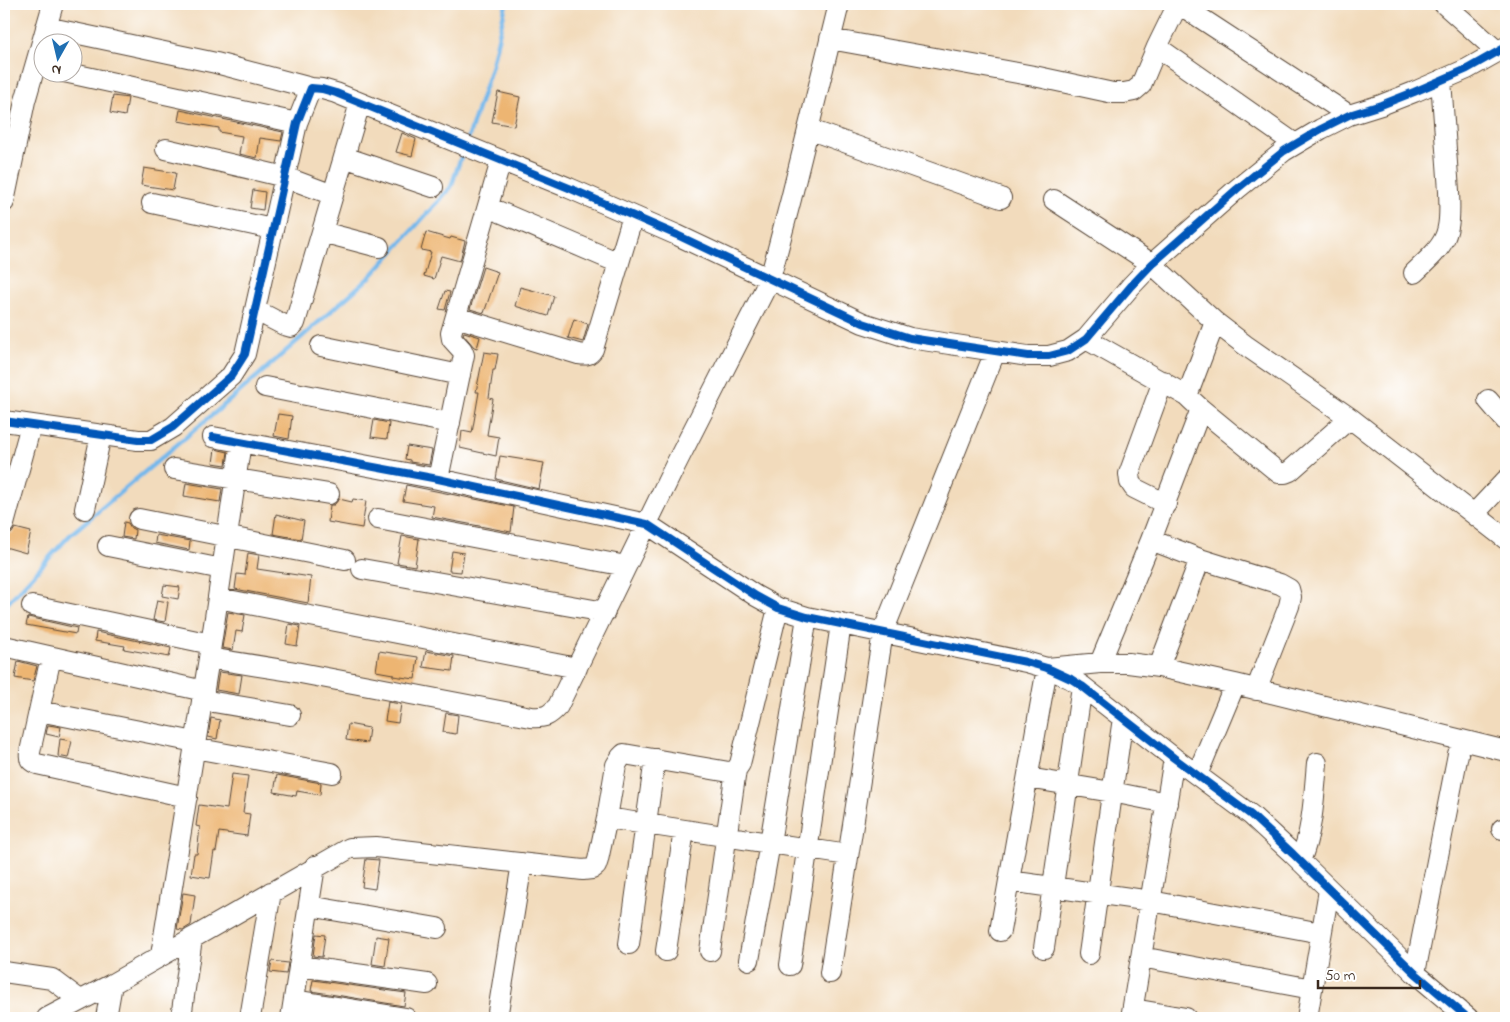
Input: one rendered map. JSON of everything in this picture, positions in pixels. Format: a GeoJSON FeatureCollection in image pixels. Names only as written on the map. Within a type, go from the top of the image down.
{"type":"FeatureCollection","features":[{"type":"Feature","properties":{"kind":"street"},"geometry":{"type":"LineString","coordinates":[[45,32],[53,4]]}},
{"type":"Feature","properties":{"kind":"street"},"geometry":{"type":"LineString","coordinates":[[32,606],[290,671],[531,718],[543,718],[552,713],[558,706],[675,466],[770,278],[839,4]]}},
{"type":"Feature","properties":{"kind":"street"},"geometry":{"type":"LineString","coordinates":[[830,39],[1034,76],[1113,93],[1124,93],[1134,91],[1141,85],[1157,47],[1179,4],[1349,115]]}},
{"type":"Feature","properties":{"kind":"street"},"geometry":{"type":"LineString","coordinates":[[46,27],[216,63],[336,93],[633,216],[770,278],[863,323],[910,338],[996,352],[1028,356],[1049,356],[1068,351],[1086,339],[1152,264],[1237,189],[1295,144],[1349,115],[1381,105],[1442,80],[1467,69],[1502,49],[1444,4]]}},
{"type":"Feature","properties":{"kind":"street"},"geometry":{"type":"LineString","coordinates":[[1157,47],[1295,144]]}},
{"type":"Feature","properties":{"kind":"street"},"geometry":{"type":"LineString","coordinates":[[82,76],[297,123]]}},
{"type":"Feature","properties":{"kind":"street"},"geometry":{"type":"LineString","coordinates":[[1414,273],[1436,252],[1448,232],[1449,191],[1442,80]]}},
{"type":"Feature","properties":{"kind":"street"},"geometry":{"type":"LineString","coordinates":[[4,202],[23,110],[33,82]]}},
{"type":"Feature","properties":{"kind":"street"},"geometry":{"type":"LineString","coordinates":[[4,421],[138,440],[152,440],[173,427],[231,376],[245,354],[297,123],[311,88]]}},
{"type":"Feature","properties":{"kind":"street"},"geometry":{"type":"LineString","coordinates":[[255,310],[284,325],[290,326],[295,324],[360,102]]}},
{"type":"Feature","properties":{"kind":"street"},"geometry":{"type":"LineString","coordinates":[[808,129],[1001,198]]}},
{"type":"Feature","properties":{"kind":"street"},"geometry":{"type":"LineString","coordinates":[[166,149],[285,176],[333,194]]}},
{"type":"Feature","properties":{"kind":"street"},"geometry":{"type":"LineString","coordinates":[[344,157],[433,187]]}},
{"type":"Feature","properties":{"kind":"street"},"geometry":{"type":"LineString","coordinates":[[438,479],[464,356],[462,350],[452,339],[451,332],[501,160]]}},
{"type":"Feature","properties":{"kind":"street"},"geometry":{"type":"LineString","coordinates":[[1054,200],[1152,264],[1215,322],[1260,356],[1350,418],[1506,539]]}},
{"type":"Feature","properties":{"kind":"street"},"geometry":{"type":"LineString","coordinates":[[152,203],[272,229]]}},
{"type":"Feature","properties":{"kind":"street"},"geometry":{"type":"LineString","coordinates":[[488,207],[619,262]]}},
{"type":"Feature","properties":{"kind":"street"},"geometry":{"type":"LineString","coordinates":[[456,317],[586,355],[590,354],[633,216]]}},
{"type":"Feature","properties":{"kind":"street"},"geometry":{"type":"LineString","coordinates":[[322,232],[379,247]]}},
{"type":"Feature","properties":{"kind":"street"},"geometry":{"type":"LineString","coordinates":[[1100,663],[1166,504],[1215,322]]}},
{"type":"Feature","properties":{"kind":"street"},"geometry":{"type":"LineString","coordinates":[[1086,339],[1163,382],[1194,403],[1279,473],[1290,471],[1350,418]]}},
{"type":"Feature","properties":{"kind":"street"},"geometry":{"type":"LineString","coordinates":[[321,346],[460,375]]}},
{"type":"Feature","properties":{"kind":"street"},"geometry":{"type":"LineString","coordinates":[[830,973],[883,632],[996,352]]}},
{"type":"Feature","properties":{"kind":"street"},"geometry":{"type":"LineString","coordinates":[[1163,382],[1129,474],[1130,482],[1134,488],[1166,504]]}},
{"type":"Feature","properties":{"kind":"street"},"geometry":{"type":"LineString","coordinates":[[265,387],[450,423]]}},
{"type":"Feature","properties":{"kind":"street"},"geometry":{"type":"LineString","coordinates":[[1488,400],[1506,421]]}},
{"type":"Feature","properties":{"kind":"street"},"geometry":{"type":"LineString","coordinates":[[4,524],[31,425]]}},
{"type":"Feature","properties":{"kind":"street"},"geometry":{"type":"LineString","coordinates":[[85,509],[101,435]]}},
{"type":"Feature","properties":{"kind":"street"},"geometry":{"type":"LineString","coordinates":[[213,438],[438,479],[647,524],[756,596],[778,608],[807,617],[1026,662],[1047,668],[1071,679],[1251,815],[1415,973],[1468,1018]]}},
{"type":"Feature","properties":{"kind":"street"},"geometry":{"type":"LineString","coordinates":[[161,955],[203,696],[241,442]]}},
{"type":"Feature","properties":{"kind":"street"},"geometry":{"type":"LineString","coordinates":[[174,468],[329,494]]}},
{"type":"Feature","properties":{"kind":"street"},"geometry":{"type":"LineString","coordinates":[[1474,514],[1506,480]]}},
{"type":"Feature","properties":{"kind":"street"},"geometry":{"type":"LineString","coordinates":[[139,519],[227,536],[354,565],[605,612]]}},
{"type":"Feature","properties":{"kind":"street"},"geometry":{"type":"LineString","coordinates":[[378,520],[626,566]]}},
{"type":"Feature","properties":{"kind":"street"},"geometry":{"type":"LineString","coordinates":[[1152,540],[1200,559],[1280,584],[1289,589],[1291,597],[1289,606],[1256,690]]}},
{"type":"Feature","properties":{"kind":"street"},"geometry":{"type":"LineString","coordinates":[[108,546],[222,569]]}},
{"type":"Feature","properties":{"kind":"street"},"geometry":{"type":"LineString","coordinates":[[1159,667],[1200,559]]}},
{"type":"Feature","properties":{"kind":"street"},"geometry":{"type":"LineString","coordinates":[[218,598],[577,668]]}},
{"type":"Feature","properties":{"kind":"street"},"geometry":{"type":"LineString","coordinates":[[710,951],[736,770],[740,764],[778,608]]}},
{"type":"Feature","properties":{"kind":"street"},"geometry":{"type":"LineString","coordinates":[[749,960],[807,617]]}},
{"type":"Feature","properties":{"kind":"street"},"geometry":{"type":"LineString","coordinates":[[790,965],[842,624]]}},
{"type":"Feature","properties":{"kind":"street"},"geometry":{"type":"LineString","coordinates":[[4,646],[203,696],[290,715]]}},
{"type":"Feature","properties":{"kind":"street"},"geometry":{"type":"LineString","coordinates":[[51,657],[30,752],[29,758],[32,762],[186,797]]}},
{"type":"Feature","properties":{"kind":"street"},"geometry":{"type":"LineString","coordinates":[[1047,668],[1100,663],[1128,663],[1159,667],[1506,751]]}},
{"type":"Feature","properties":{"kind":"street"},"geometry":{"type":"LineString","coordinates":[[1000,931],[1047,668]]}},
{"type":"Feature","properties":{"kind":"street"},"geometry":{"type":"LineString","coordinates":[[1197,775],[1235,684]]}},
{"type":"Feature","properties":{"kind":"street"},"geometry":{"type":"LineString","coordinates":[[1044,948],[1082,686]]}},
{"type":"Feature","properties":{"kind":"street"},"geometry":{"type":"LineString","coordinates":[[39,711],[332,773]]}},
{"type":"Feature","properties":{"kind":"street"},"geometry":{"type":"LineString","coordinates":[[1089,954],[1123,718]]}},
{"type":"Feature","properties":{"kind":"street"},"geometry":{"type":"LineString","coordinates":[[47,1018],[112,984],[350,848],[361,846],[376,847],[583,870],[592,869],[596,866],[598,860],[616,765],[624,754],[729,772],[736,770]]}},
{"type":"Feature","properties":{"kind":"street"},"geometry":{"type":"LineString","coordinates":[[1415,973],[1458,754]]}},
{"type":"Feature","properties":{"kind":"street"},"geometry":{"type":"LineString","coordinates":[[1174,758],[1132,1014],[1186,1018]]}},
{"type":"Feature","properties":{"kind":"street"},"geometry":{"type":"LineString","coordinates":[[629,944],[655,759]]}},
{"type":"Feature","properties":{"kind":"street"},"geometry":{"type":"LineString","coordinates":[[1300,861],[1310,828],[1317,763]]}},
{"type":"Feature","properties":{"kind":"street"},"geometry":{"type":"LineString","coordinates":[[1028,778],[1166,803]]}},
{"type":"Feature","properties":{"kind":"street"},"geometry":{"type":"LineString","coordinates":[[607,818],[848,855]]}},
{"type":"Feature","properties":{"kind":"street"},"geometry":{"type":"LineString","coordinates":[[666,951],[684,830]]}},
{"type":"Feature","properties":{"kind":"street"},"geometry":{"type":"LineString","coordinates":[[497,1018],[522,863]]}},
{"type":"Feature","properties":{"kind":"street"},"geometry":{"type":"LineString","coordinates":[[316,866],[292,1009],[406,1018]]}},
{"type":"Feature","properties":{"kind":"street"},"geometry":{"type":"LineString","coordinates":[[1009,881],[1151,901],[1321,933]]}},
{"type":"Feature","properties":{"kind":"street"},"geometry":{"type":"LineString","coordinates":[[1307,1018],[1329,890]]}},
{"type":"Feature","properties":{"kind":"street"},"geometry":{"type":"LineString","coordinates":[[250,1018],[270,892]]}},
{"type":"Feature","properties":{"kind":"street"},"geometry":{"type":"LineString","coordinates":[[309,906],[438,928]]}},
{"type":"Feature","properties":{"kind":"street"},"geometry":{"type":"LineString","coordinates":[[181,1018],[192,938]]}},
{"type":"Feature","properties":{"kind":"street"},"geometry":{"type":"LineString","coordinates":[[1141,958],[1312,989]]}},
{"type":"Feature","properties":{"kind":"street"},"geometry":{"type":"LineString","coordinates":[[300,966],[427,984]]}},
{"type":"Feature","properties":{"kind":"street"},"geometry":{"type":"LineString","coordinates":[[4,972],[52,979],[80,1000]]}},
{"type":"Feature","properties":{"kind":"street"},"geometry":{"type":"LineString","coordinates":[[106,1018],[112,984]]}},
{"type":"Feature","properties":{"kind":"building"},"geometry":{"type":"Polygon","coordinates":[[[498,92],[520,97],[514,126],[492,122],[498,92]]]}},
{"type":"Feature","properties":{"kind":"building"},"geometry":{"type":"Polygon","coordinates":[[[113,96],[128,98],[125,116],[110,113],[113,96]]]}},
{"type":"Feature","properties":{"kind":"building"},"geometry":{"type":"Polygon","coordinates":[[[180,110],[283,132],[281,141],[260,138],[257,158],[239,154],[242,136],[219,132],[219,128],[178,121],[180,110]]]}},
{"type":"Feature","properties":{"kind":"building"},"geometry":{"type":"Polygon","coordinates":[[[402,133],[416,139],[412,156],[396,152],[402,133]]]}},
{"type":"Feature","properties":{"kind":"building"},"geometry":{"type":"Polygon","coordinates":[[[144,168],[176,173],[173,190],[141,185],[144,168]]]}},
{"type":"Feature","properties":{"kind":"building"},"geometry":{"type":"Polygon","coordinates":[[[253,190],[265,192],[263,210],[250,208],[253,190]]]}},
{"type":"Feature","properties":{"kind":"building"},"geometry":{"type":"Polygon","coordinates":[[[426,232],[465,241],[460,261],[441,256],[434,279],[424,276],[431,252],[421,250],[426,232]]]}},
{"type":"Feature","properties":{"kind":"building"},"geometry":{"type":"Polygon","coordinates":[[[483,267],[498,272],[484,313],[470,309],[483,267]]]}},
{"type":"Feature","properties":{"kind":"building"},"geometry":{"type":"Polygon","coordinates":[[[520,287],[554,296],[548,316],[515,306],[520,287]]]}},
{"type":"Feature","properties":{"kind":"building"},"geometry":{"type":"Polygon","coordinates":[[[445,291],[450,292],[445,310],[439,309],[445,291]]]}},
{"type":"Feature","properties":{"kind":"building"},"geometry":{"type":"Polygon","coordinates":[[[574,319],[588,324],[583,342],[568,338],[574,319]]]}},
{"type":"Feature","properties":{"kind":"building"},"geometry":{"type":"Polygon","coordinates":[[[464,332],[480,337],[477,348],[463,334],[464,332]]]}},
{"type":"Feature","properties":{"kind":"building"},"geometry":{"type":"Polygon","coordinates":[[[484,352],[498,354],[495,370],[493,370],[489,398],[493,399],[487,435],[499,437],[496,456],[460,448],[462,431],[472,433],[479,392],[476,392],[484,352]]]}},
{"type":"Feature","properties":{"kind":"building"},"geometry":{"type":"Polygon","coordinates":[[[278,414],[292,416],[289,439],[274,436],[278,414]]]}},
{"type":"Feature","properties":{"kind":"building"},"geometry":{"type":"Polygon","coordinates":[[[374,420],[389,423],[387,439],[371,437],[374,420]]]}},
{"type":"Feature","properties":{"kind":"building"},"geometry":{"type":"Polygon","coordinates":[[[407,446],[432,450],[429,465],[410,462],[410,460],[405,459],[407,446]]]}},
{"type":"Feature","properties":{"kind":"building"},"geometry":{"type":"Polygon","coordinates":[[[215,449],[228,452],[226,465],[213,463],[215,449]]]}},
{"type":"Feature","properties":{"kind":"building"},"geometry":{"type":"Polygon","coordinates":[[[500,456],[544,463],[539,489],[496,479],[500,456]]]}},
{"type":"Feature","properties":{"kind":"building"},"geometry":{"type":"Polygon","coordinates":[[[186,483],[222,489],[220,502],[184,496],[186,483]]]}},
{"type":"Feature","properties":{"kind":"building"},"geometry":{"type":"Polygon","coordinates":[[[406,485],[514,507],[511,532],[432,517],[434,506],[403,501],[406,485]]]}},
{"type":"Feature","properties":{"kind":"building"},"geometry":{"type":"Polygon","coordinates":[[[339,499],[352,502],[353,499],[366,501],[362,528],[328,522],[330,505],[334,505],[339,499]]]}},
{"type":"Feature","properties":{"kind":"building"},"geometry":{"type":"Polygon","coordinates":[[[276,514],[304,521],[301,539],[273,534],[276,514]]]}},
{"type":"Feature","properties":{"kind":"building"},"geometry":{"type":"Polygon","coordinates":[[[124,522],[128,523],[135,530],[134,539],[122,537],[124,522]]]}},
{"type":"Feature","properties":{"kind":"building"},"geometry":{"type":"Polygon","coordinates":[[[15,528],[31,532],[26,553],[5,547],[8,535],[15,528]]]}},
{"type":"Feature","properties":{"kind":"building"},"geometry":{"type":"Polygon","coordinates":[[[156,535],[190,541],[189,550],[155,543],[156,535]]]}},
{"type":"Feature","properties":{"kind":"building"},"geometry":{"type":"Polygon","coordinates":[[[402,536],[419,539],[415,566],[397,563],[402,536]]]}},
{"type":"Feature","properties":{"kind":"building"},"geometry":{"type":"Polygon","coordinates":[[[452,551],[464,553],[461,572],[449,571],[452,551]]]}},
{"type":"Feature","properties":{"kind":"building"},"geometry":{"type":"Polygon","coordinates":[[[248,553],[259,555],[257,569],[311,577],[308,603],[235,589],[237,574],[245,575],[248,553]]]}},
{"type":"Feature","properties":{"kind":"building"},"geometry":{"type":"Polygon","coordinates":[[[164,585],[180,587],[178,599],[162,596],[164,585]]]}},
{"type":"Feature","properties":{"kind":"building"},"geometry":{"type":"Polygon","coordinates":[[[157,600],[168,602],[165,622],[153,620],[157,600]]]}},
{"type":"Feature","properties":{"kind":"building"},"geometry":{"type":"Polygon","coordinates":[[[228,612],[245,615],[242,632],[236,631],[233,650],[222,648],[228,612]]]}},
{"type":"Feature","properties":{"kind":"building"},"geometry":{"type":"Polygon","coordinates":[[[28,617],[77,628],[76,634],[26,625],[28,617]]]}},
{"type":"Feature","properties":{"kind":"building"},"geometry":{"type":"Polygon","coordinates":[[[289,624],[300,626],[297,646],[286,644],[289,624]]]}},
{"type":"Feature","properties":{"kind":"building"},"geometry":{"type":"Polygon","coordinates":[[[96,632],[171,648],[169,657],[124,649],[125,646],[95,641],[96,632]]]}},
{"type":"Feature","properties":{"kind":"building"},"geometry":{"type":"Polygon","coordinates":[[[379,651],[418,657],[415,679],[376,671],[379,651]]]}},
{"type":"Feature","properties":{"kind":"building"},"geometry":{"type":"Polygon","coordinates":[[[426,651],[454,656],[452,671],[423,667],[426,651]]]}},
{"type":"Feature","properties":{"kind":"building"},"geometry":{"type":"Polygon","coordinates":[[[18,661],[37,666],[33,681],[15,678],[18,661]]]}},
{"type":"Feature","properties":{"kind":"building"},"geometry":{"type":"Polygon","coordinates":[[[219,672],[242,675],[239,694],[216,690],[219,672]]]}},
{"type":"Feature","properties":{"kind":"building"},"geometry":{"type":"Polygon","coordinates":[[[388,702],[401,704],[398,723],[385,721],[388,702]]]}},
{"type":"Feature","properties":{"kind":"building"},"geometry":{"type":"Polygon","coordinates":[[[446,713],[458,715],[456,734],[443,732],[446,713]]]}},
{"type":"Feature","properties":{"kind":"building"},"geometry":{"type":"Polygon","coordinates":[[[211,718],[220,720],[217,739],[208,737],[211,718]]]}},
{"type":"Feature","properties":{"kind":"building"},"geometry":{"type":"Polygon","coordinates":[[[348,724],[369,728],[367,743],[346,740],[348,724]]]}},
{"type":"Feature","properties":{"kind":"building"},"geometry":{"type":"Polygon","coordinates":[[[48,725],[61,727],[59,737],[46,734],[48,725]]]}},
{"type":"Feature","properties":{"kind":"building"},"geometry":{"type":"Polygon","coordinates":[[[60,739],[72,741],[68,758],[58,756],[60,739]]]}},
{"type":"Feature","properties":{"kind":"building"},"geometry":{"type":"Polygon","coordinates":[[[232,774],[248,776],[243,813],[250,814],[247,836],[219,832],[210,878],[191,875],[194,854],[197,854],[200,827],[196,826],[199,805],[227,809],[232,774]]]}},
{"type":"Feature","properties":{"kind":"building"},"geometry":{"type":"Polygon","coordinates":[[[277,775],[321,783],[320,795],[297,791],[296,796],[274,792],[277,775]]]}},
{"type":"Feature","properties":{"kind":"building"},"geometry":{"type":"Polygon","coordinates":[[[366,859],[379,860],[375,889],[362,887],[366,859]]]}},
{"type":"Feature","properties":{"kind":"building"},"geometry":{"type":"Polygon","coordinates":[[[183,893],[195,895],[191,925],[183,930],[177,929],[183,893]]]}},
{"type":"Feature","properties":{"kind":"building"},"geometry":{"type":"Polygon","coordinates":[[[316,934],[325,935],[322,957],[313,956],[316,934]]]}},
{"type":"Feature","properties":{"kind":"building"},"geometry":{"type":"Polygon","coordinates":[[[376,936],[389,938],[385,966],[372,964],[376,936]]]}},
{"type":"Feature","properties":{"kind":"building"},"geometry":{"type":"Polygon","coordinates":[[[272,961],[288,963],[286,974],[270,972],[272,961]]]}},
{"type":"Feature","properties":{"kind":"building"},"geometry":{"type":"Polygon","coordinates":[[[313,980],[406,993],[404,1006],[311,991],[313,980]]]}},
{"type":"Feature","properties":{"kind":"waterway"},"geometry":{"type":"LineString","coordinates":[[467,142],[492,65],[506,4]]}},
{"type":"Feature","properties":{"kind":"waterway"},"geometry":{"type":"LineString","coordinates":[[4,607],[71,534],[236,395],[371,276],[451,187],[463,151]]}},
{"type":"Feature","properties":{"kind":"cycle path"},"geometry":{"type":"LineString","coordinates":[[4,421],[138,440],[151,440],[173,427],[231,376],[245,354],[297,123],[311,88],[336,93],[569,188],[677,235],[863,323],[910,338],[1028,356],[1049,356],[1068,351],[1086,339],[1152,264],[1237,189],[1284,151],[1349,115],[1414,92],[1467,69],[1506,47]]}},
{"type":"Feature","properties":{"kind":"cycle path"},"geometry":{"type":"LineString","coordinates":[[213,437],[438,479],[647,524],[756,596],[778,608],[807,617],[1026,662],[1047,668],[1071,679],[1251,815],[1415,973],[1468,1018]]}}]}
